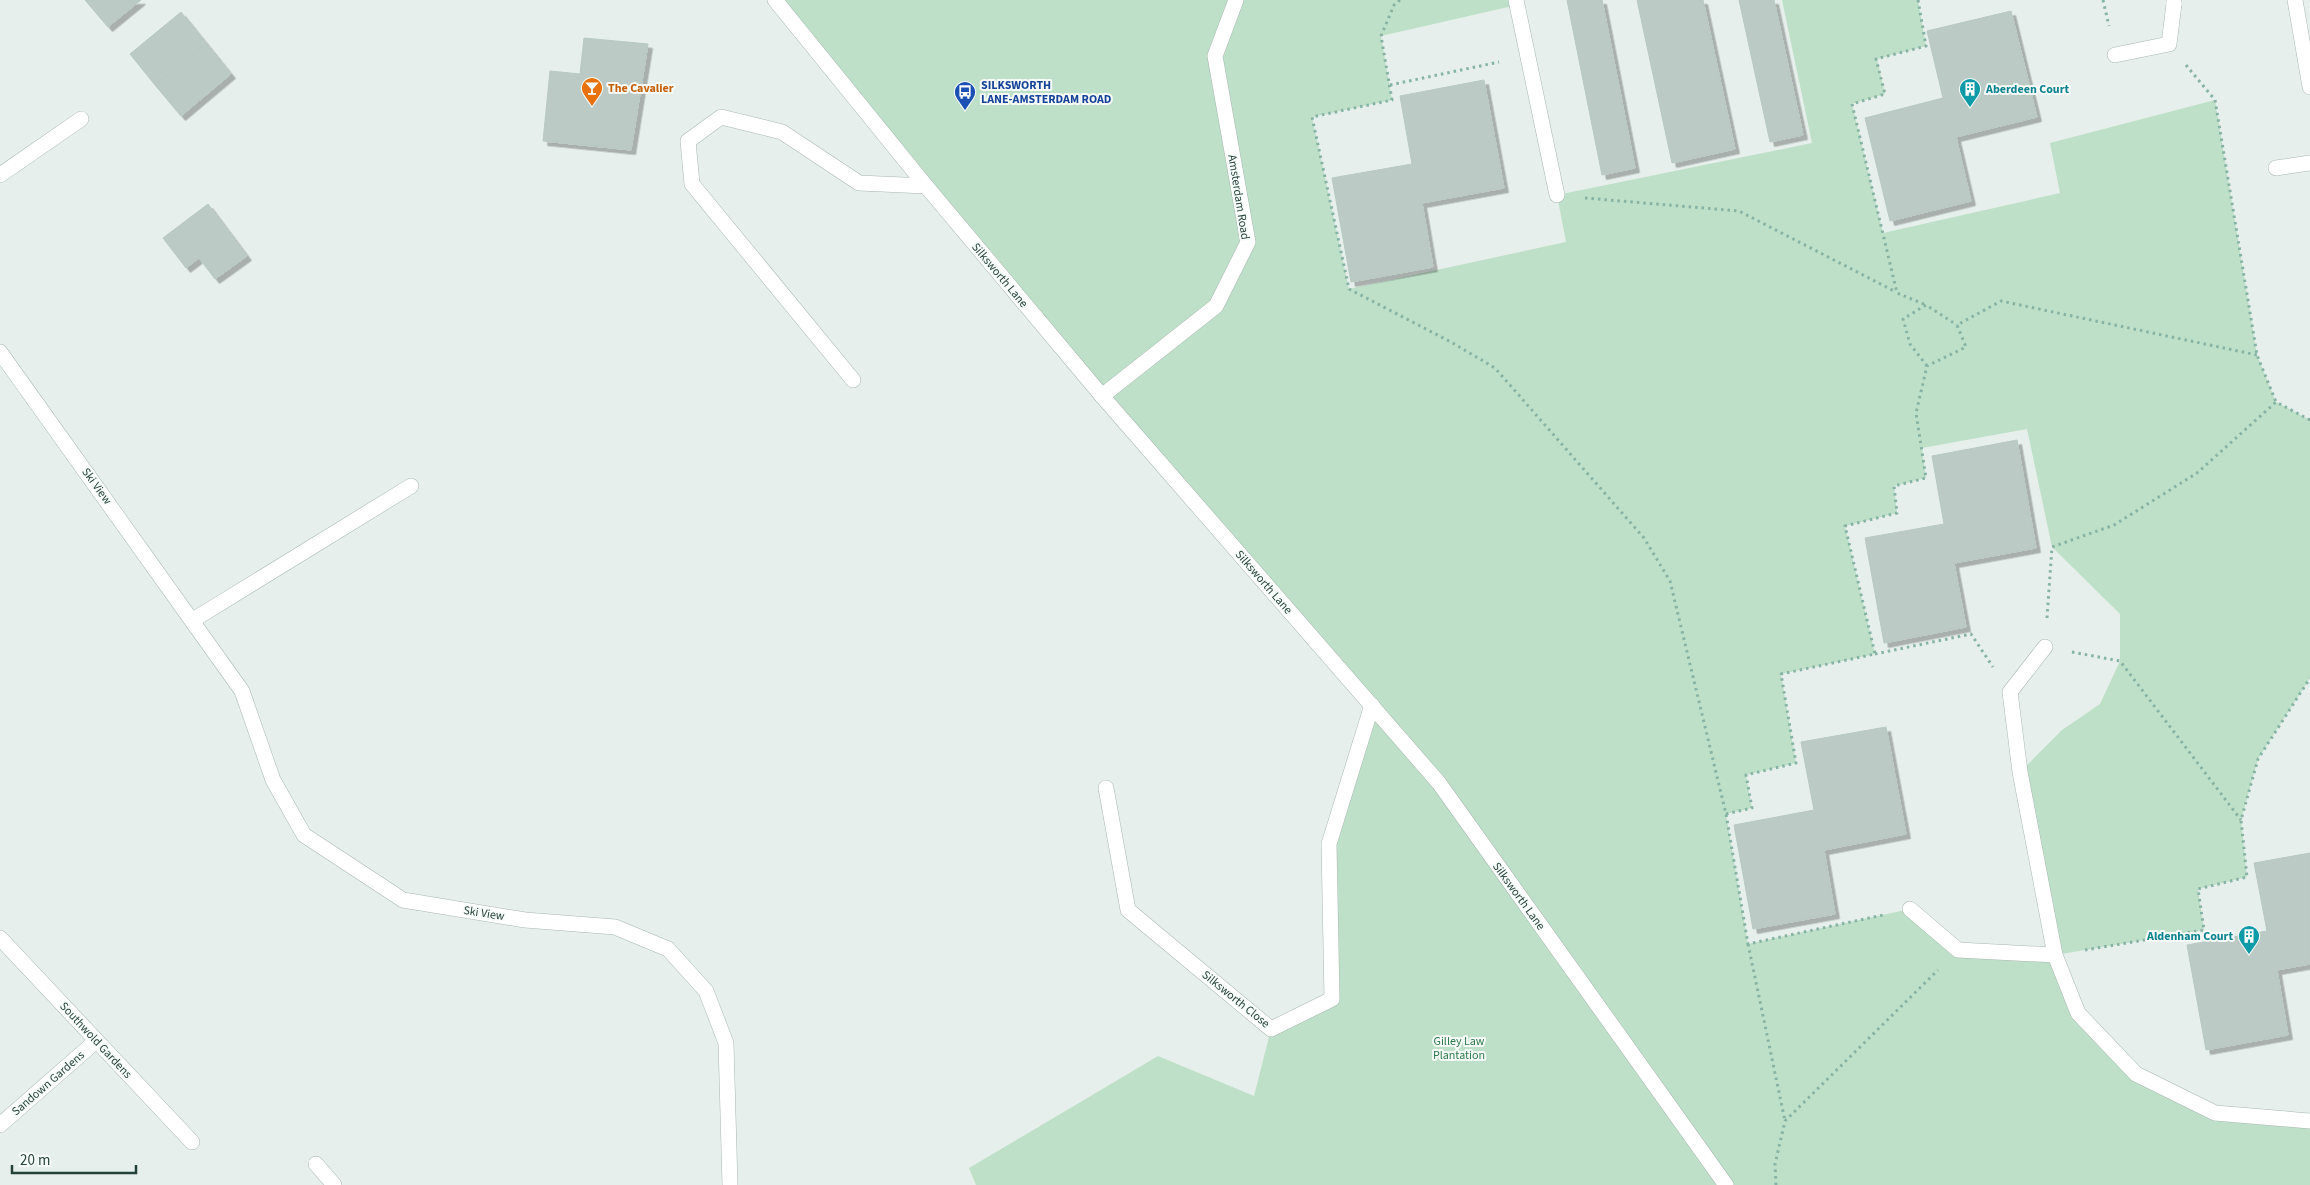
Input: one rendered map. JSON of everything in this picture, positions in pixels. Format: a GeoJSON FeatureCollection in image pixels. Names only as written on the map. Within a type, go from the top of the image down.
{"type":"FeatureCollection","features":[{"type":"Feature","properties":{"kind":"street","name":"Silksworth Lane"},"geometry":{"type":"LineString","coordinates":[[775,0],[926,186],[1102,396],[1439,783],[1726,1185]]}},
{"type":"Feature","properties":{"kind":"street","name":"Amsterdam Road"},"geometry":{"type":"LineString","coordinates":[[1102,396],[1216,306],[1248,242],[1216,56],[1236,0]]}},
{"type":"Feature","properties":{"kind":"street"},"geometry":{"type":"LineString","coordinates":[[1516,0],[1557,195]]}},
{"type":"Feature","properties":{"kind":"street"},"geometry":{"type":"LineString","coordinates":[[2295,0],[2310,87]]}},
{"type":"Feature","properties":{"kind":"street"},"geometry":{"type":"LineString","coordinates":[[2115,55],[2169,44],[2174,2]]}},
{"type":"Feature","properties":{"kind":"street"},"geometry":{"type":"LineString","coordinates":[[853,380],[692,184],[688,141],[721,116],[782,132],[859,183],[926,186]]}},
{"type":"Feature","properties":{"kind":"street"},"geometry":{"type":"LineString","coordinates":[[0,175],[81,120]]}},
{"type":"Feature","properties":{"kind":"street"},"geometry":{"type":"LineString","coordinates":[[2276,168],[2310,163]]}},
{"type":"Feature","properties":{"kind":"street","name":"Ski View"},"geometry":{"type":"LineString","coordinates":[[0,352],[242,691],[273,780],[304,835],[403,900],[525,920],[615,927],[668,948],[706,991],[726,1043],[730,1185]]}},
{"type":"Feature","properties":{"kind":"street"},"geometry":{"type":"LineString","coordinates":[[193,620],[411,486]]}},
{"type":"Feature","properties":{"kind":"street"},"geometry":{"type":"LineString","coordinates":[[2045,646],[2010,692],[2020,772],[2055,955],[2078,1013],[2136,1074],[2215,1112],[2310,1121]]}},
{"type":"Feature","properties":{"kind":"street","name":"Silksworth Close"},"geometry":{"type":"LineString","coordinates":[[1106,788],[1128,910],[1271,1029],[1332,999],[1329,844],[1372,704]]}},
{"type":"Feature","properties":{"kind":"street"},"geometry":{"type":"LineString","coordinates":[[1910,909],[1958,950],[2055,955]]}},
{"type":"Feature","properties":{"kind":"street","name":"Southwold Gardens"},"geometry":{"type":"LineString","coordinates":[[0,938],[192,1142]]}},
{"type":"Feature","properties":{"kind":"street","name":"Sandown Gardens"},"geometry":{"type":"LineString","coordinates":[[0,1125],[96,1041]]}},
{"type":"Feature","properties":{"kind":"street"},"geometry":{"type":"LineString","coordinates":[[316,1164],[334,1185]]}},
{"type":"Feature","properties":{"kind":"path"},"geometry":{"type":"LineString","coordinates":[[1400,0],[1394,4],[1381,36],[1392,100],[1312,117],[1349,289],[1451,342],[1495,368],[1644,538],[1670,581],[1726,814],[1748,944],[1785,1121],[1775,1164],[1776,1185]]}},
{"type":"Feature","properties":{"kind":"path"},"geometry":{"type":"LineString","coordinates":[[1897,293],[1852,104],[1885,94],[1876,59],[1926,46],[1918,0]]}},
{"type":"Feature","properties":{"kind":"path"},"geometry":{"type":"LineString","coordinates":[[2169,44],[2215,100],[2257,355],[2276,402],[2310,420]]}},
{"type":"Feature","properties":{"kind":"path"},"geometry":{"type":"LineString","coordinates":[[1390,85],[1528,56]]}},
{"type":"Feature","properties":{"kind":"path"},"geometry":{"type":"LineString","coordinates":[[1557,195],[1739,211],[1897,293],[1926,305],[1957,325],[1966,347],[1928,366],[1916,413],[1926,478],[1894,486],[1897,513],[1845,526],[1875,654]]}},
{"type":"Feature","properties":{"kind":"path"},"geometry":{"type":"LineString","coordinates":[[1957,325],[2001,301],[2257,355]]}},
{"type":"Feature","properties":{"kind":"path"},"geometry":{"type":"LineString","coordinates":[[1926,305],[1903,319],[1910,344],[1928,366]]}},
{"type":"Feature","properties":{"kind":"path"},"geometry":{"type":"LineString","coordinates":[[2241,820],[2120,661],[2045,646],[2052,547],[2114,525],[2197,473],[2276,402]]}},
{"type":"Feature","properties":{"kind":"path"},"geometry":{"type":"LineString","coordinates":[[1726,814],[1752,808],[1746,775],[1796,763],[1781,674],[1971,634],[2010,692]]}},
{"type":"Feature","properties":{"kind":"path"},"geometry":{"type":"LineString","coordinates":[[2055,955],[2204,930],[2198,889],[2247,877],[2241,820],[2258,759],[2310,678]]}},
{"type":"Feature","properties":{"kind":"path"},"geometry":{"type":"LineString","coordinates":[[1748,944],[1910,909]]}},
{"type":"Feature","properties":{"kind":"path"},"geometry":{"type":"LineString","coordinates":[[1785,1121],[1958,950]]}},
{"type":"Feature","properties":{"kind":"green space","name":"Gilley Law Plantation"},"geometry":{"type":"Polygon","coordinates":[[[775,0],[1516,0],[1517,5],[1381,36],[1392,100],[1312,117],[1349,289],[1566,242],[1557,195],[1812,143],[1782,0],[1918,0],[1926,46],[1877,59],[1885,94],[1852,104],[1883,233],[2060,193],[2050,143],[2215,100],[2257,355],[2276,402],[2310,420],[2310,678],[2258,759],[2241,820],[2247,877],[2198,889],[2204,930],[2055,955],[2079,1013],[2136,1074],[2215,1113],[2310,1121],[2310,1185],[976,1185],[969,1168],[1158,1056],[1254,1096],[1271,1029],[1332,999],[1329,844],[1372,705],[775,0]],[[2027,429],[1922,448],[1926,478],[1894,486],[1897,513],[1845,526],[1875,654],[1781,674],[1796,763],[1746,775],[1752,808],[1726,814],[1748,944],[1910,909],[1958,950],[2055,955],[2020,772],[2062,730],[2100,704],[2120,661],[2120,614],[2052,547],[2027,429]]]}},
{"type":"Feature","properties":{"kind":"building"},"geometry":{"type":"Polygon","coordinates":[[[85,0],[141,0],[108,27],[85,0]]]}},
{"type":"Feature","properties":{"kind":"building"},"geometry":{"type":"Polygon","coordinates":[[[1567,0],[1602,0],[1635,168],[1602,175],[1567,0]]]}},
{"type":"Feature","properties":{"kind":"building"},"geometry":{"type":"Polygon","coordinates":[[[1637,0],[1703,0],[1735,149],[1672,163],[1637,0]]]}},
{"type":"Feature","properties":{"kind":"building"},"geometry":{"type":"Polygon","coordinates":[[[1739,0],[1774,0],[1803,135],[1770,142],[1739,0]]]}},
{"type":"Feature","properties":{"kind":"building","name":"Aberdeen Court"},"geometry":{"type":"Polygon","coordinates":[[[2011,11],[2037,117],[1956,137],[1971,201],[1890,221],[1865,118],[1943,98],[1927,31],[2011,11]]]}},
{"type":"Feature","properties":{"kind":"building"},"geometry":{"type":"Polygon","coordinates":[[[181,12],[206,43],[155,85],[130,54],[181,12]]]}},
{"type":"Feature","properties":{"kind":"building","name":"The Cavalier"},"geometry":{"type":"Polygon","coordinates":[[[584,38],[648,44],[631,150],[543,141],[550,71],[580,74],[584,38]]]}},
{"type":"Feature","properties":{"kind":"building"},"geometry":{"type":"Polygon","coordinates":[[[206,43],[231,74],[181,116],[155,85],[206,43]]]}},
{"type":"Feature","properties":{"kind":"building"},"geometry":{"type":"Polygon","coordinates":[[[1484,80],[1504,188],[1422,203],[1433,267],[1351,282],[1332,178],[1412,164],[1400,96],[1484,80]]]}},
{"type":"Feature","properties":{"kind":"building"},"geometry":{"type":"Polygon","coordinates":[[[208,204],[247,256],[215,279],[199,258],[186,268],[163,238],[208,204]]]}},
{"type":"Feature","properties":{"kind":"building"},"geometry":{"type":"Polygon","coordinates":[[[2017,440],[2036,548],[1954,563],[1966,627],[1884,643],[1865,538],[1944,524],[1932,456],[2017,440]]]}},
{"type":"Feature","properties":{"kind":"building"},"geometry":{"type":"Polygon","coordinates":[[[1886,727],[1906,834],[1824,850],[1835,914],[1753,929],[1734,825],[1814,810],[1801,742],[1886,727]]]}},
{"type":"Feature","properties":{"kind":"building","name":"Aldenham Court"},"geometry":{"type":"Polygon","coordinates":[[[2310,853],[2310,964],[2277,970],[2288,1035],[2206,1050],[2187,945],[2267,931],[2254,863],[2310,853]]]}},
{"type":"Feature","properties":{"kind":"place","name":"The Cavalier"},"geometry":{"type":"Point","coordinates":[592,107]}},
{"type":"Feature","properties":{"kind":"place","name":"Aberdeen Court"},"geometry":{"type":"Point","coordinates":[1970,108]}},
{"type":"Feature","properties":{"kind":"place","name":"SILKSWORTH LANE-AMSTERDAM ROAD"},"geometry":{"type":"Point","coordinates":[965,111]}},
{"type":"Feature","properties":{"kind":"place","name":"Aldenham Court"},"geometry":{"type":"Point","coordinates":[2249,955]}}]}
